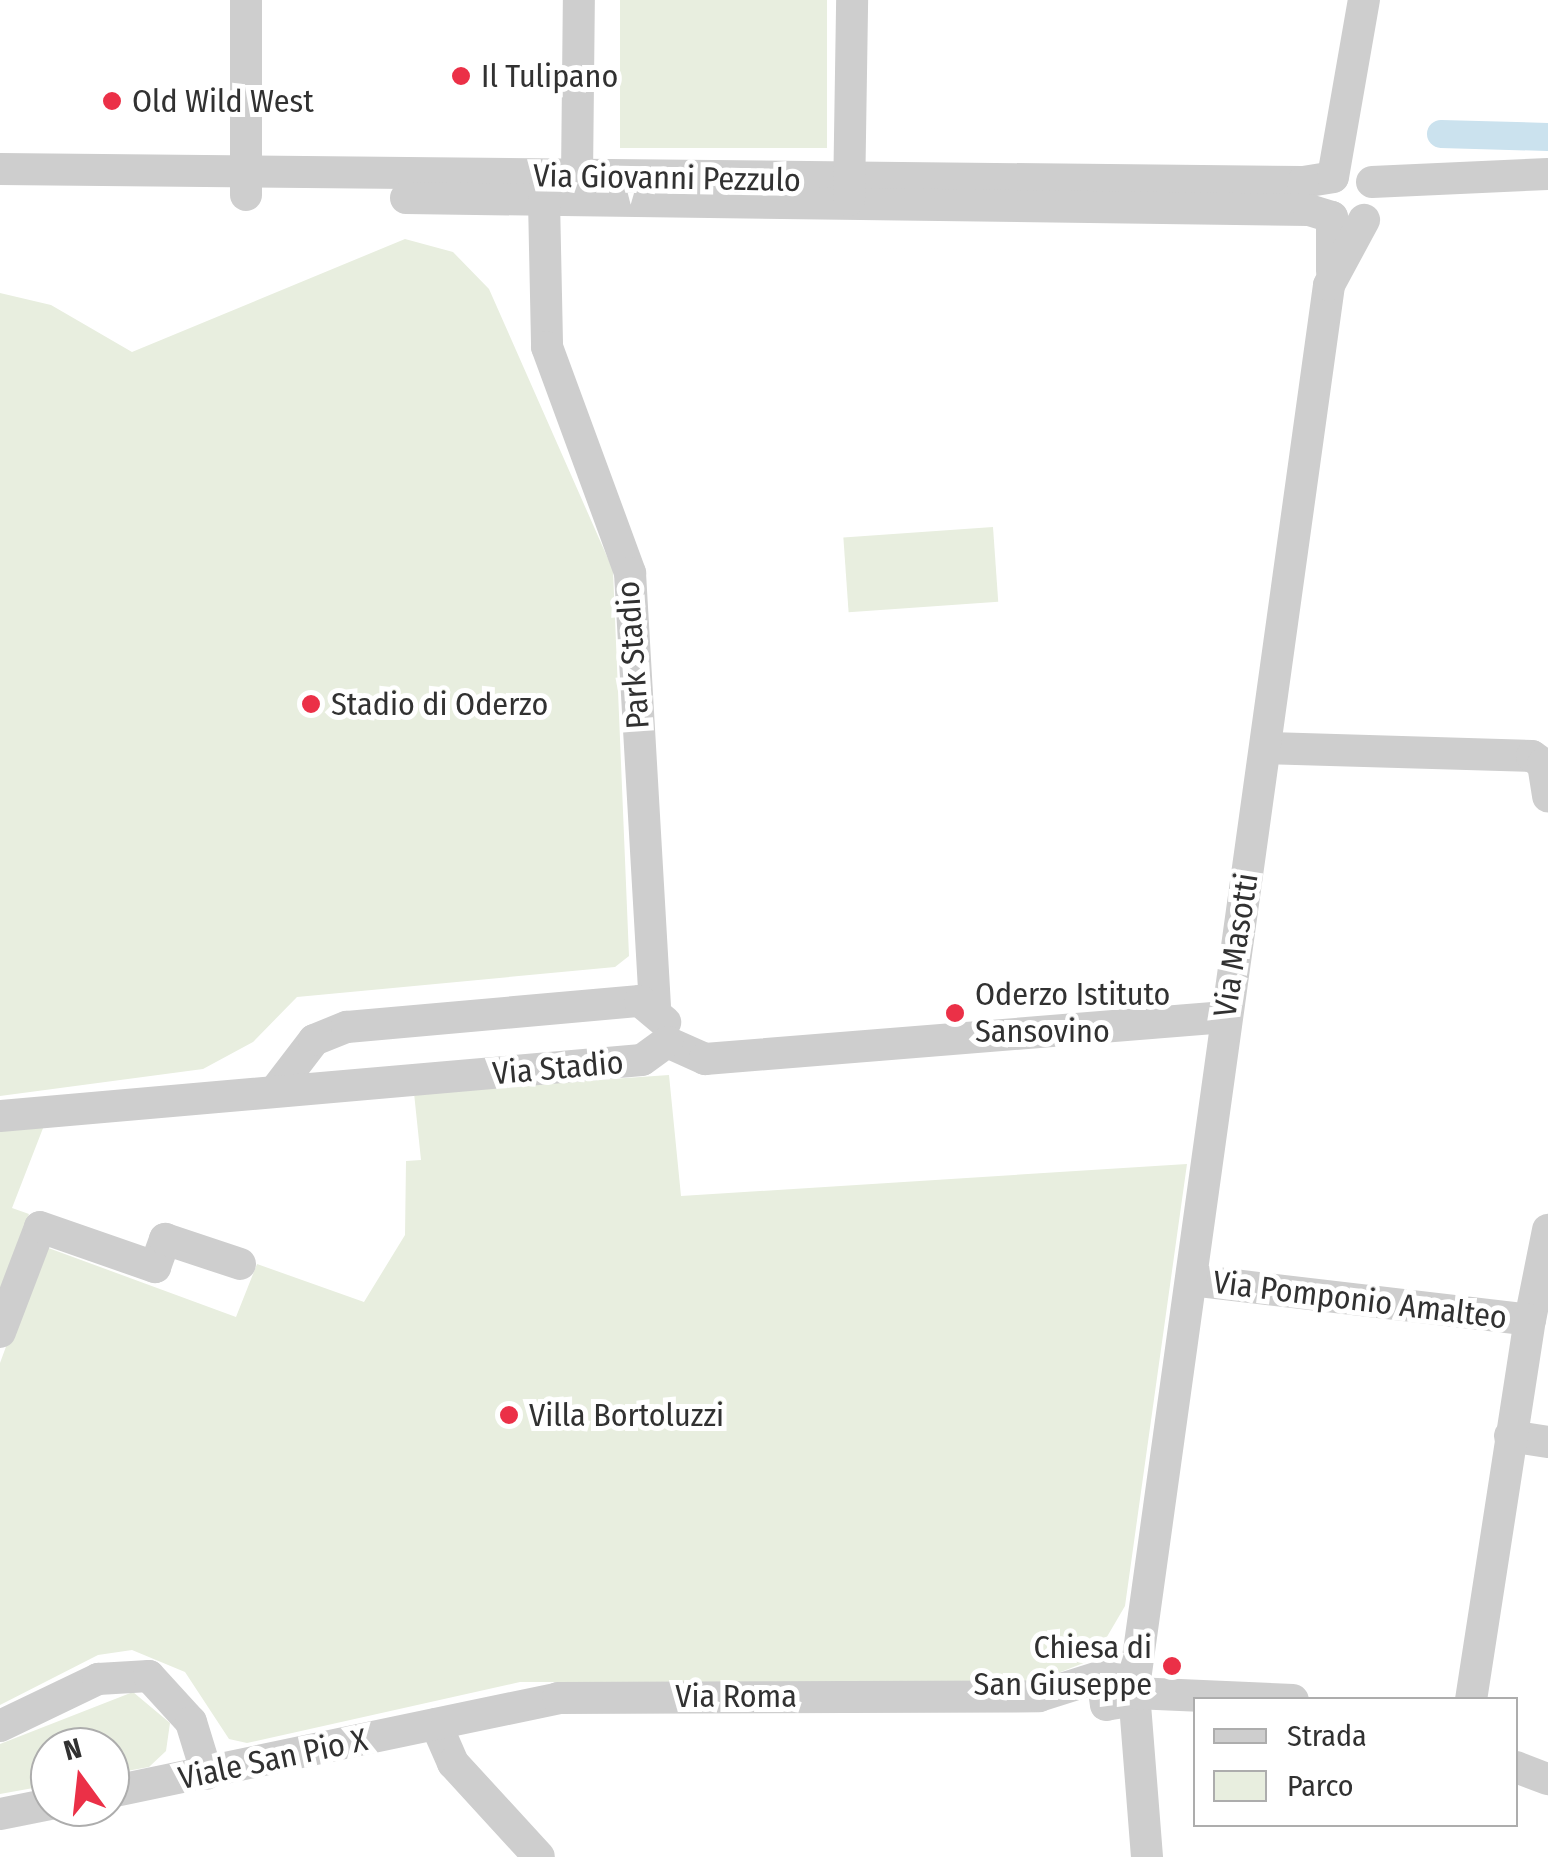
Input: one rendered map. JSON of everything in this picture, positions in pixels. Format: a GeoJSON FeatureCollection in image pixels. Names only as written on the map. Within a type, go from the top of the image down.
{"type":"FeatureCollection","features":[{"type":"Feature","properties":{"kind":"street"},"geometry":{"type":"LineString","coordinates":[[246,0],[246,184]]}},
{"type":"Feature","properties":{"kind":"street"},"geometry":{"type":"LineString","coordinates":[[576,177],[579,0]]}},
{"type":"Feature","properties":{"kind":"street"},"geometry":{"type":"LineString","coordinates":[[849,192],[852,0]]}},
{"type":"Feature","properties":{"kind":"street","name":"Via Masotti"},"geometry":{"type":"LineString","coordinates":[[1147,1857],[1138,1766],[1115,1691],[1140,1619],[1332,271],[1356,198],[1354,102],[1364,0]]}},
{"type":"Feature","properties":{"kind":"street","name":"Via Giovanni Pezzulo"},"geometry":{"type":"LineString","coordinates":[[0,169],[544,200],[1253,185],[1356,198],[1442,184],[1548,174]]}},
{"type":"Feature","properties":{"kind":"street","name":"Via Giovanni Pezzulo"},"geometry":{"type":"LineString","coordinates":[[0,192],[576,177],[849,192]]}},
{"type":"Feature","properties":{"kind":"street","name":"Park Stadio"},"geometry":{"type":"LineString","coordinates":[[544,200],[547,348],[630,573],[655,1005],[654,1051]]}},
{"type":"Feature","properties":{"kind":"street"},"geometry":{"type":"LineString","coordinates":[[1266,748],[1532,756],[1543,764],[1548,797]]}},
{"type":"Feature","properties":{"kind":"street"},"geometry":{"type":"LineString","coordinates":[[274,1091],[314,1040],[355,1026],[655,1005]]}},
{"type":"Feature","properties":{"kind":"street","name":"Via Stadio"},"geometry":{"type":"LineString","coordinates":[[0,1116],[356,1085],[654,1051],[705,1059],[1225,1017]]}},
{"type":"Feature","properties":{"kind":"street"},"geometry":{"type":"LineString","coordinates":[[355,1026],[339,1050],[356,1085]]}},
{"type":"Feature","properties":{"kind":"street"},"geometry":{"type":"LineString","coordinates":[[0,1332],[40,1227],[155,1267],[166,1239],[240,1264]]}},
{"type":"Feature","properties":{"kind":"street","name":"Via Pomponio Amalteo"},"geometry":{"type":"LineString","coordinates":[[1470,1697],[1510,1436],[1548,1230]]}},
{"type":"Feature","properties":{"kind":"street","name":"Via Pomponio Amalteo"},"geometry":{"type":"LineString","coordinates":[[1191,1280],[1530,1320]]}},
{"type":"Feature","properties":{"kind":"street"},"geometry":{"type":"LineString","coordinates":[[1510,1436],[1548,1442]]}},
{"type":"Feature","properties":{"kind":"street"},"geometry":{"type":"LineString","coordinates":[[0,1726],[98,1679],[149,1676],[191,1722],[207,1774]]}},
{"type":"Feature","properties":{"kind":"street","name":"Via Roma"},"geometry":{"type":"LineString","coordinates":[[436,1724],[558,1698],[1039,1696],[1115,1691],[1234,1697]]}},
{"type":"Feature","properties":{"kind":"street"},"geometry":{"type":"LineString","coordinates":[[436,1724],[452,1763],[540,1857]]}},
{"type":"Feature","properties":{"kind":"street","name":"Viale San Pio X"},"geometry":{"type":"LineString","coordinates":[[130,1788],[436,1724]]}},
{"type":"Feature","properties":{"kind":"street"},"geometry":{"type":"LineString","coordinates":[[1518,1768],[1548,1779]]}},
{"type":"Feature","properties":{"kind":"street"},"geometry":{"type":"LineString","coordinates":[[0,1814],[30,1808]]}},
{"type":"Feature","properties":{"kind":"green space"},"geometry":{"type":"Polygon","coordinates":[[[620,0],[827,0],[827,148],[620,148],[620,0]]]}},
{"type":"Feature","properties":{"kind":"green space","name":"Stadio di Oderzo"},"geometry":{"type":"Polygon","coordinates":[[[405,239],[453,252],[489,289],[613,570],[629,956],[615,967],[297,997],[253,1042],[203,1069],[0,1096],[0,293],[51,305],[132,352],[405,239]]]}},
{"type":"Feature","properties":{"kind":"green space"},"geometry":{"type":"Polygon","coordinates":[[[993,527],[998,602],[849,612],[843,537],[993,527]]]}},
{"type":"Feature","properties":{"kind":"green space"},"geometry":{"type":"Polygon","coordinates":[[[669,1075],[681,1196],[1187,1164],[1125,1606],[1094,1659],[1035,1682],[520,1682],[247,1743],[229,1739],[185,1672],[132,1650],[98,1655],[0,1705],[0,1363],[43,1246],[236,1317],[257,1264],[364,1302],[405,1235],[406,1161],[421,1160],[414,1093],[669,1075]]]}},
{"type":"Feature","properties":{"kind":"green space"},"geometry":{"type":"Polygon","coordinates":[[[45,1123],[12,1208],[29,1214],[0,1293],[0,1127],[45,1123]]]}},
{"type":"Feature","properties":{"kind":"green space"},"geometry":{"type":"Polygon","coordinates":[[[133,1692],[170,1723],[166,1751],[149,1767],[130,1770],[130,1727],[43,1727],[133,1692]]]}},
{"type":"Feature","properties":{"kind":"green space"},"geometry":{"type":"Polygon","coordinates":[[[30,1732],[30,1789],[0,1794],[0,1744],[30,1732]]]}},
{"type":"Feature","properties":{"kind":"waterway"},"geometry":{"type":"LineString","coordinates":[[1441,134],[1548,137]]}},
{"type":"Feature","properties":{"kind":"place","name":"Il Tulipano"},"geometry":{"type":"Point","coordinates":[461,76]}},
{"type":"Feature","properties":{"kind":"place","name":"Old Wild West"},"geometry":{"type":"Point","coordinates":[112,101]}},
{"type":"Feature","properties":{"kind":"place","name":"Stadio di Oderzo"},"geometry":{"type":"Point","coordinates":[311,704]}},
{"type":"Feature","properties":{"kind":"place","name":"Oderzo Istituto Sansovino"},"geometry":{"type":"Point","coordinates":[955,1013]}},
{"type":"Feature","properties":{"kind":"place","name":"Villa Bortoluzzi"},"geometry":{"type":"Point","coordinates":[509,1415]}},
{"type":"Feature","properties":{"kind":"place","name":"Chiesa di San Giuseppe"},"geometry":{"type":"Point","coordinates":[1172,1666]}}]}
